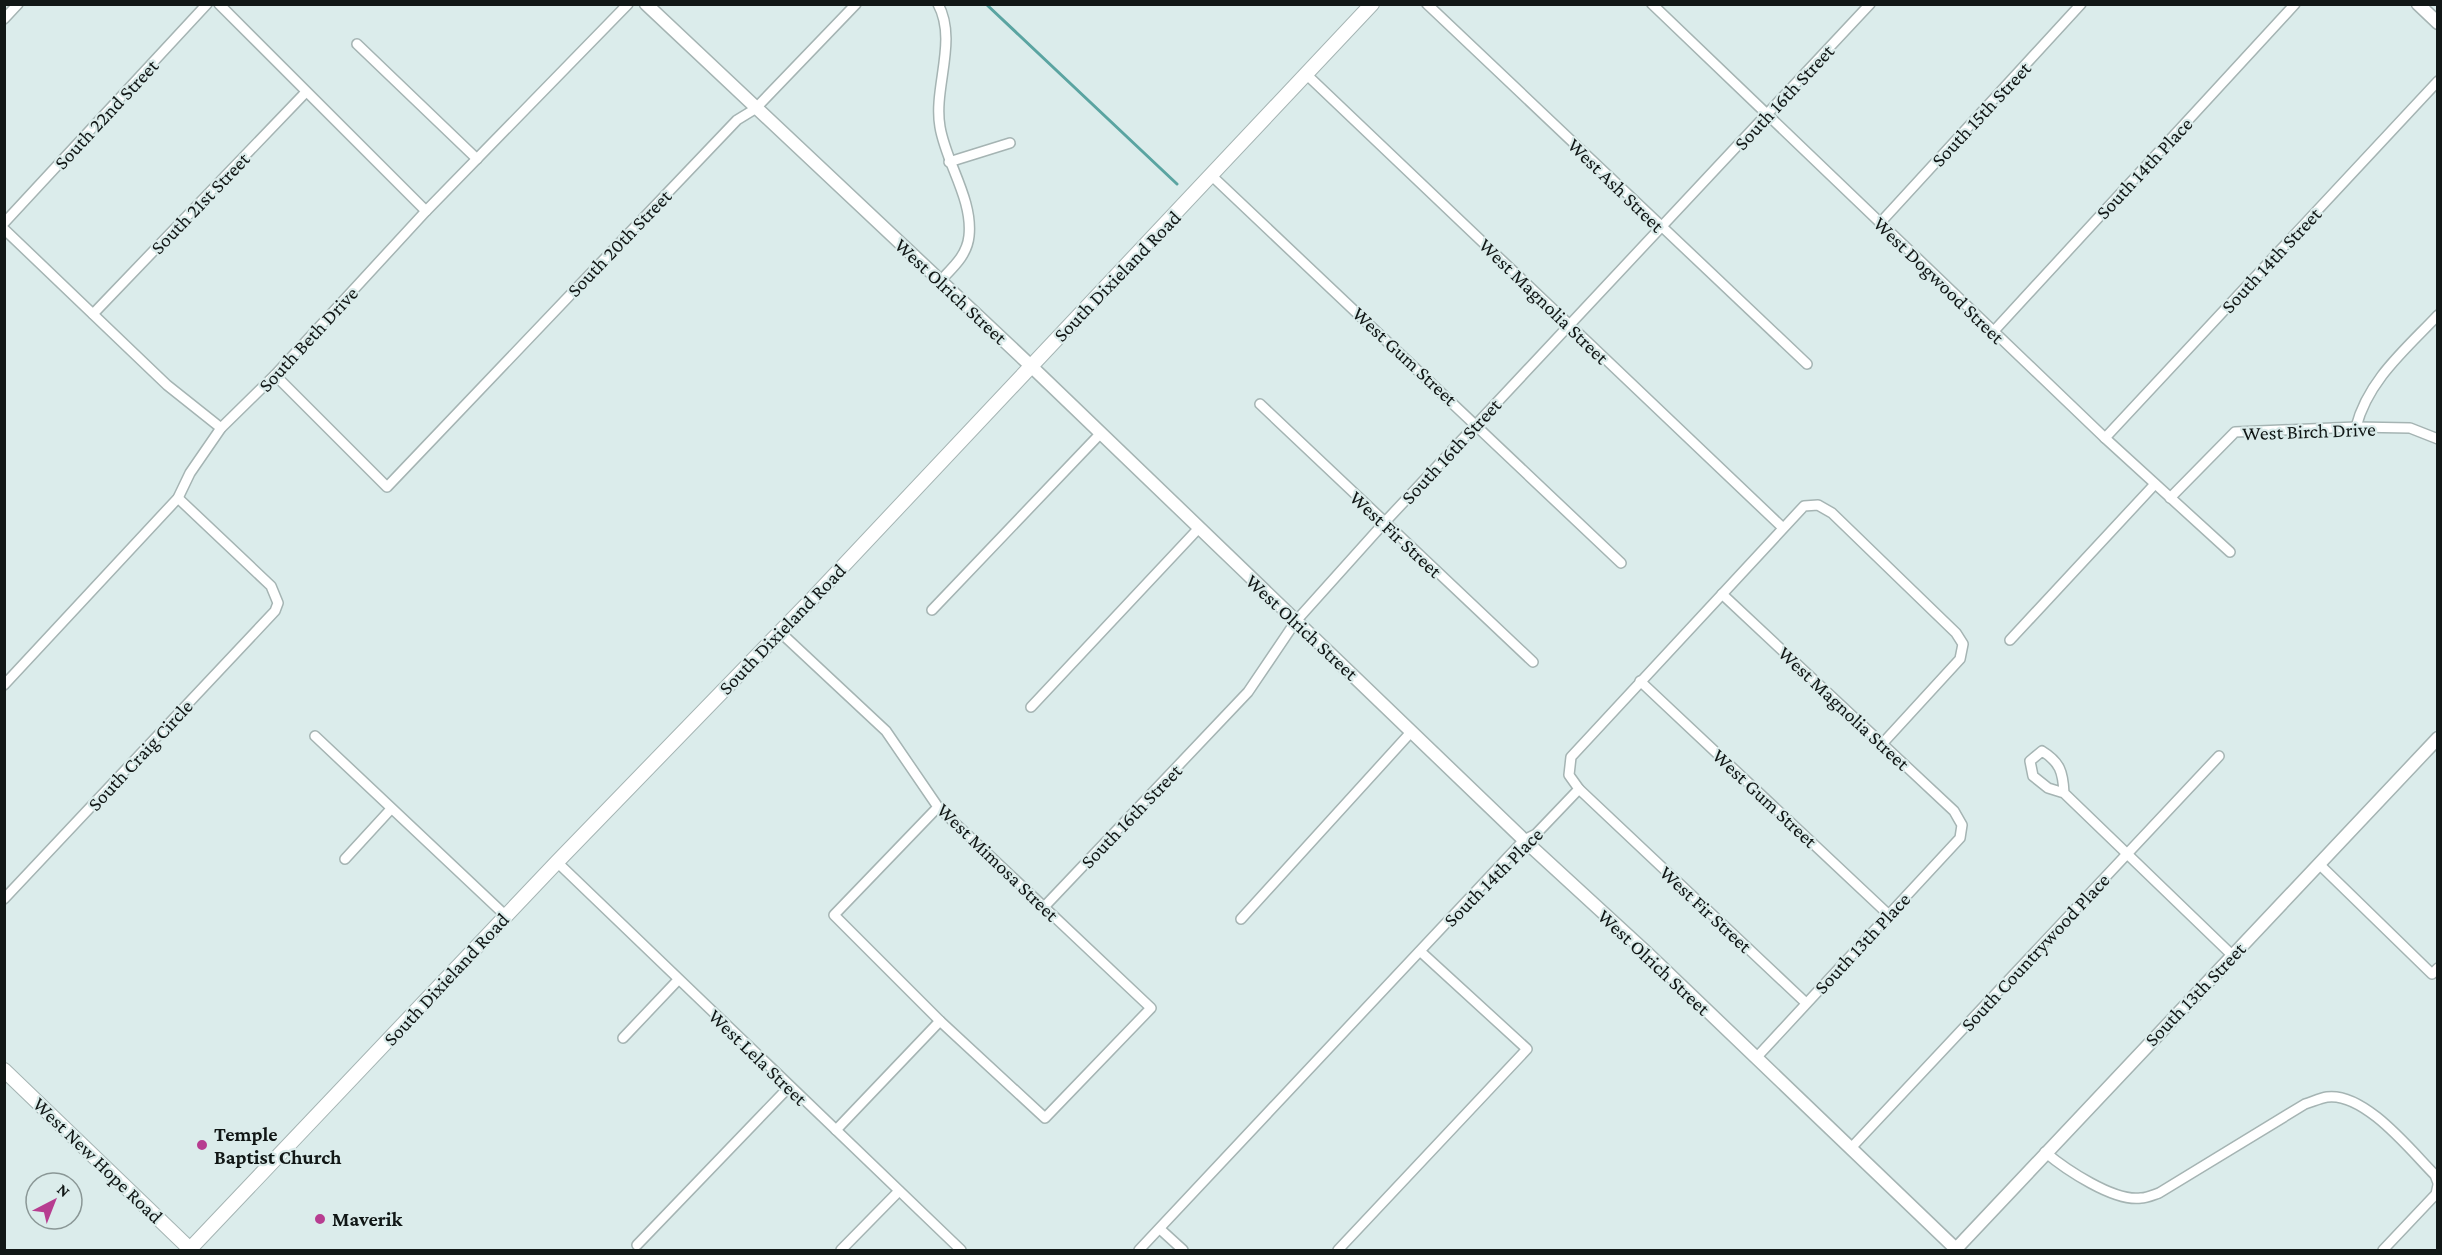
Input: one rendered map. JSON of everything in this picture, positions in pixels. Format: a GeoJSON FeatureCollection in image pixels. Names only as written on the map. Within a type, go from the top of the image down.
{"type":"FeatureCollection","features":[{"type":"Feature","properties":{"kind":"main road","name":"South Dixieland Road"},"geometry":{"type":"LineString","coordinates":[[190,1250],[557,862],[780,632],[1372,4]]}},
{"type":"Feature","properties":{"kind":"main road","name":"West New Hope Road"},"geometry":{"type":"LineString","coordinates":[[4,1070],[190,1250]]}},
{"type":"Feature","properties":{"kind":"street"},"geometry":{"type":"LineString","coordinates":[[4,19],[18,4]]}},
{"type":"Feature","properties":{"kind":"street","name":"South 22nd Street"},"geometry":{"type":"LineString","coordinates":[[4,223],[207,4]]}},
{"type":"Feature","properties":{"kind":"street"},"geometry":{"type":"LineString","coordinates":[[219,4],[426,211]]}},
{"type":"Feature","properties":{"kind":"street","name":"South Beth Drive"},"geometry":{"type":"LineString","coordinates":[[4,685],[178,498],[190,473],[221,428],[275,375],[426,211],[627,4]]}},
{"type":"Feature","properties":{"kind":"street","name":"West Olrich Street"},"geometry":{"type":"LineString","coordinates":[[646,4],[755,109],[1031,366],[1198,529],[1524,840],[1647,953],[1956,1250]]}},
{"type":"Feature","properties":{"kind":"street","name":"South 20th Street"},"geometry":{"type":"LineString","coordinates":[[275,375],[387,487],[737,120],[755,109],[856,4]]}},
{"type":"Feature","properties":{"kind":"street"},"geometry":{"type":"LineString","coordinates":[[938,4],[944,22],[939,126],[969,217],[969,238],[962,258],[939,281]]}},
{"type":"Feature","properties":{"kind":"street","name":"West Ash Street"},"geometry":{"type":"LineString","coordinates":[[1427,4],[1807,364]]}},
{"type":"Feature","properties":{"kind":"street","name":"West Dogwood Street"},"geometry":{"type":"LineString","coordinates":[[1652,4],[2104,438],[2230,552]]}},
{"type":"Feature","properties":{"kind":"street","name":"South 16th Street"},"geometry":{"type":"LineString","coordinates":[[1044,907],[1248,692],[1296,621],[1384,523],[1870,4]]}},
{"type":"Feature","properties":{"kind":"street","name":"South 15th Street"},"geometry":{"type":"LineString","coordinates":[[1880,223],[2082,4]]}},
{"type":"Feature","properties":{"kind":"street","name":"South 14th Place"},"geometry":{"type":"LineString","coordinates":[[1993,332],[2295,4]]}},
{"type":"Feature","properties":{"kind":"street"},"geometry":{"type":"LineString","coordinates":[[2418,4],[2438,23]]}},
{"type":"Feature","properties":{"kind":"street"},"geometry":{"type":"LineString","coordinates":[[357,44],[477,159]]}},
{"type":"Feature","properties":{"kind":"street","name":"West Magnolia Street"},"geometry":{"type":"LineString","coordinates":[[1306,74],[1782,527]]}},
{"type":"Feature","properties":{"kind":"street","name":"South 14th Street"},"geometry":{"type":"LineString","coordinates":[[2104,438],[2438,81]]}},
{"type":"Feature","properties":{"kind":"street","name":"South 21st Street"},"geometry":{"type":"LineString","coordinates":[[93,314],[306,92]]}},
{"type":"Feature","properties":{"kind":"street"},"geometry":{"type":"LineString","coordinates":[[949,162],[1010,143]]}},
{"type":"Feature","properties":{"kind":"street","name":"West Gum Street"},"geometry":{"type":"LineString","coordinates":[[1212,176],[1477,424],[1621,563]]}},
{"type":"Feature","properties":{"kind":"street"},"geometry":{"type":"LineString","coordinates":[[4,229],[167,385],[221,428]]}},
{"type":"Feature","properties":{"kind":"street"},"geometry":{"type":"LineString","coordinates":[[2356,427],[2361,406],[2374,383],[2438,315]]}},
{"type":"Feature","properties":{"kind":"street","name":"West Fir Street"},"geometry":{"type":"LineString","coordinates":[[1260,405],[1533,662]]}},
{"type":"Feature","properties":{"kind":"street","name":"West Birch Drive"},"geometry":{"type":"LineString","coordinates":[[2170,498],[2235,432],[2356,427],[2410,428],[2438,440]]}},
{"type":"Feature","properties":{"kind":"street"},"geometry":{"type":"LineString","coordinates":[[932,610],[1100,434]]}},
{"type":"Feature","properties":{"kind":"street"},"geometry":{"type":"LineString","coordinates":[[2010,640],[2155,484]]}},
{"type":"Feature","properties":{"kind":"street","name":"South Craig Circle"},"geometry":{"type":"LineString","coordinates":[[4,899],[275,611],[278,603],[271,586],[178,498]]}},
{"type":"Feature","properties":{"kind":"street"},"geometry":{"type":"LineString","coordinates":[[1579,789],[1569,775],[1571,757],[1782,527],[1804,506],[1818,505],[1832,513],[1956,633],[1962,644],[1962,654],[1882,744]]}},
{"type":"Feature","properties":{"kind":"street"},"geometry":{"type":"LineString","coordinates":[[1031,707],[1198,529]]}},
{"type":"Feature","properties":{"kind":"street","name":"West Magnolia Street"},"geometry":{"type":"LineString","coordinates":[[1722,594],[1954,811],[1962,825]]}},
{"type":"Feature","properties":{"kind":"street","name":"West Mimosa Street"},"geometry":{"type":"LineString","coordinates":[[780,632],[886,731],[938,807],[1151,1008],[1045,1118],[940,1021]]}},
{"type":"Feature","properties":{"kind":"street","name":"West Gum Street"},"geometry":{"type":"LineString","coordinates":[[1640,681],[1889,915]]}},
{"type":"Feature","properties":{"kind":"street"},"geometry":{"type":"LineString","coordinates":[[1241,919],[1412,731]]}},
{"type":"Feature","properties":{"kind":"street"},"geometry":{"type":"LineString","coordinates":[[315,736],[390,810],[506,916]]}},
{"type":"Feature","properties":{"kind":"street","name":"South 13th Street"},"geometry":{"type":"LineString","coordinates":[[1956,1250],[2045,1152],[2438,738]]}},
{"type":"Feature","properties":{"kind":"street"},"geometry":{"type":"LineString","coordinates":[[2064,793],[2063,778],[2056,759],[2042,751],[2031,761],[2033,776],[2048,788],[2064,793],[2232,955]]}},
{"type":"Feature","properties":{"kind":"street","name":"South Countrywood Place"},"geometry":{"type":"LineString","coordinates":[[1851,1148],[2219,756]]}},
{"type":"Feature","properties":{"kind":"street","name":"South 14th Place"},"geometry":{"type":"LineString","coordinates":[[1139,1251],[1524,840],[1536,834],[1579,789]]}},
{"type":"Feature","properties":{"kind":"street","name":"West Fir Street"},"geometry":{"type":"LineString","coordinates":[[1579,789],[1806,1004]]}},
{"type":"Feature","properties":{"kind":"street"},"geometry":{"type":"LineString","coordinates":[[836,1130],[940,1021],[834,915],[938,807]]}},
{"type":"Feature","properties":{"kind":"street"},"geometry":{"type":"LineString","coordinates":[[345,859],[390,810]]}},
{"type":"Feature","properties":{"kind":"street","name":"South 13th Place"},"geometry":{"type":"LineString","coordinates":[[1756,1058],[1960,838],[1962,825]]}},
{"type":"Feature","properties":{"kind":"street","name":"West Lela Street"},"geometry":{"type":"LineString","coordinates":[[557,862],[961,1251]]}},
{"type":"Feature","properties":{"kind":"street"},"geometry":{"type":"LineString","coordinates":[[2319,864],[2435,971]]}},
{"type":"Feature","properties":{"kind":"street"},"geometry":{"type":"LineString","coordinates":[[1338,1251],[1527,1049],[1421,952]]}},
{"type":"Feature","properties":{"kind":"street"},"geometry":{"type":"LineString","coordinates":[[623,1038],[678,980]]}},
{"type":"Feature","properties":{"kind":"street"},"geometry":{"type":"LineString","coordinates":[[637,1245],[789,1087]]}},
{"type":"Feature","properties":{"kind":"street"},"geometry":{"type":"LineString","coordinates":[[2045,1152],[2058,1163],[2121,1197],[2139,1199],[2159,1193],[2305,1104],[2328,1096],[2349,1100],[2369,1110],[2436,1175],[2438,1184],[2436,1194],[2383,1251]]}},
{"type":"Feature","properties":{"kind":"street"},"geometry":{"type":"LineString","coordinates":[[841,1251],[899,1191]]}},
{"type":"Feature","properties":{"kind":"street"},"geometry":{"type":"LineString","coordinates":[[1160,1229],[1183,1251]]}},
{"type":"Feature","properties":{"kind":"waterway"},"geometry":{"type":"LineString","coordinates":[[986,4],[1177,184]]}},
{"type":"Feature","properties":{"kind":"place","name":"Temple Baptist Church"},"geometry":{"type":"Point","coordinates":[202,1145]}},
{"type":"Feature","properties":{"kind":"place","name":"Maverik"},"geometry":{"type":"Point","coordinates":[320,1219]}}]}
